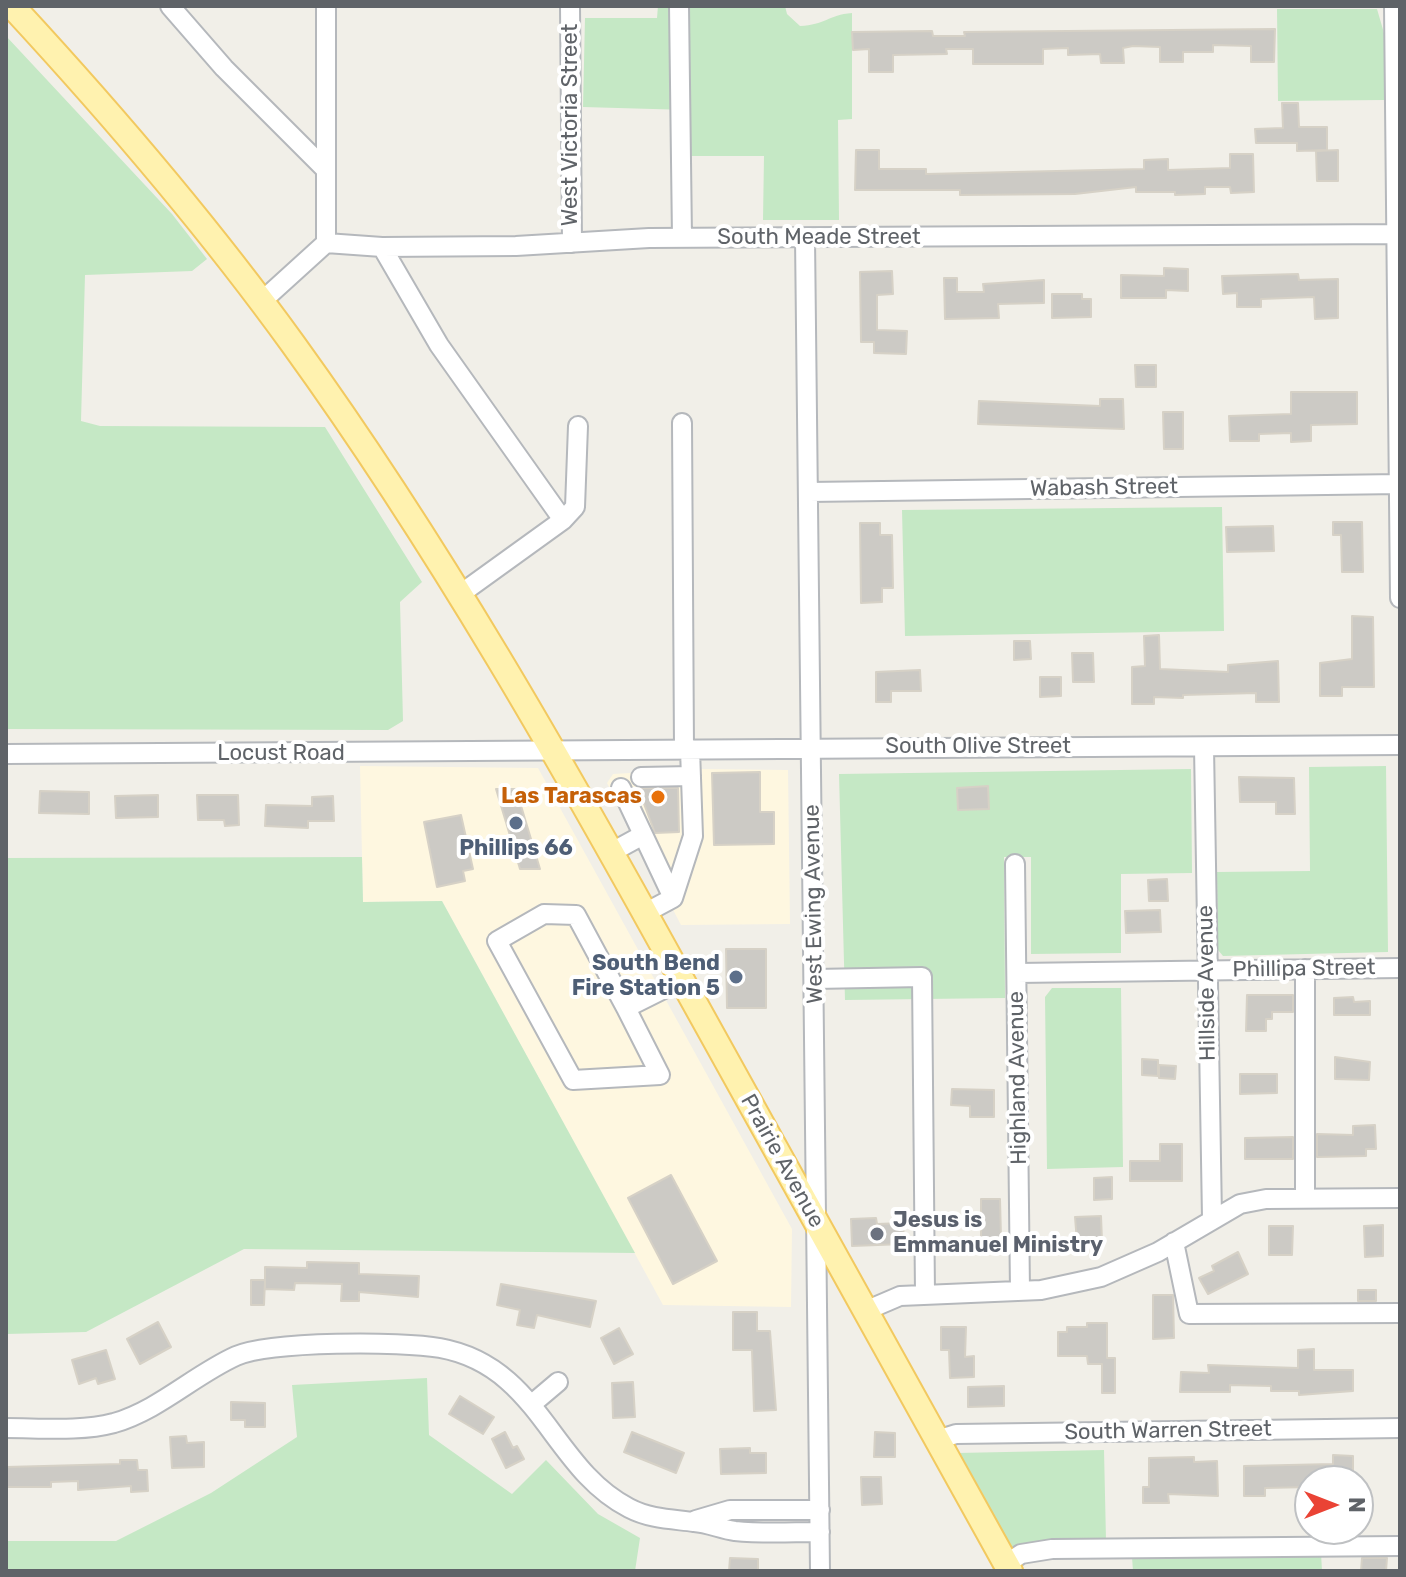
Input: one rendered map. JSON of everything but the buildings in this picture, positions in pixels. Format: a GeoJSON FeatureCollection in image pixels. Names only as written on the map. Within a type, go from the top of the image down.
{"type":"FeatureCollection","features":[{"type":"Feature","properties":{"kind":"main road","name":"Prairie Avenue"},"geometry":{"type":"LineString","coordinates":[[12,6],[141,151],[261,302],[340,412],[459,595],[555,750],[1008,1567]]}},
{"type":"Feature","properties":{"kind":"street"},"geometry":{"type":"LineString","coordinates":[[170,6],[224,68],[326,170]]}},
{"type":"Feature","properties":{"kind":"street"},"geometry":{"type":"LineString","coordinates":[[261,302],[326,243],[326,6]]}},
{"type":"Feature","properties":{"kind":"street","name":"West Victoria Street"},"geometry":{"type":"LineString","coordinates":[[570,6],[572,243]]}},
{"type":"Feature","properties":{"kind":"street"},"geometry":{"type":"LineString","coordinates":[[679,6],[682,238]]}},
{"type":"Feature","properties":{"kind":"street"},"geometry":{"type":"LineString","coordinates":[[1394,6],[1398,107],[1400,598]]}},
{"type":"Feature","properties":{"kind":"street","name":"South Meade Street"},"geometry":{"type":"LineString","coordinates":[[326,243],[382,247],[682,238],[1398,234]]}},
{"type":"Feature","properties":{"kind":"street","name":"West Ewing Avenue"},"geometry":{"type":"LineString","coordinates":[[805,238],[820,1571]]}},
{"type":"Feature","properties":{"kind":"street"},"geometry":{"type":"LineString","coordinates":[[382,247],[405,292],[439,345],[563,520]]}},
{"type":"Feature","properties":{"kind":"street"},"geometry":{"type":"LineString","coordinates":[[645,913],[673,898],[693,836],[687,749],[682,423]]}},
{"type":"Feature","properties":{"kind":"street"},"geometry":{"type":"LineString","coordinates":[[459,595],[563,520],[575,507],[578,426]]}},
{"type":"Feature","properties":{"kind":"street","name":"Wabash Street"},"geometry":{"type":"LineString","coordinates":[[809,492],[1399,484]]}},
{"type":"Feature","properties":{"kind":"street","name":"South Olive Street"},"geometry":{"type":"LineString","coordinates":[[555,750],[812,746],[1400,745]]}},
{"type":"Feature","properties":{"kind":"street","name":"Hillside Avenue"},"geometry":{"type":"LineString","coordinates":[[1204,747],[1212,1218]]}},
{"type":"Feature","properties":{"kind":"street","name":"Locust Road"},"geometry":{"type":"LineString","coordinates":[[6,754],[555,750]]}},
{"type":"Feature","properties":{"kind":"street"},"geometry":{"type":"LineString","coordinates":[[641,777],[691,776]]}},
{"type":"Feature","properties":{"kind":"street"},"geometry":{"type":"LineString","coordinates":[[621,788],[673,898]]}},
{"type":"Feature","properties":{"kind":"street"},"geometry":{"type":"LineString","coordinates":[[612,852],[643,835]]}},
{"type":"Feature","properties":{"kind":"street","name":"Highland Avenue"},"geometry":{"type":"LineString","coordinates":[[1015,864],[1020,1291]]}},
{"type":"Feature","properties":{"kind":"street"},"geometry":{"type":"LineString","coordinates":[[544,914],[576,915],[626,1008],[660,1075],[573,1080],[497,941],[544,914]]}},
{"type":"Feature","properties":{"kind":"street","name":"Phillipa Street"},"geometry":{"type":"LineString","coordinates":[[1017,973],[1400,968]]}},
{"type":"Feature","properties":{"kind":"street"},"geometry":{"type":"LineString","coordinates":[[1305,969],[1305,1198]]}},
{"type":"Feature","properties":{"kind":"street"},"geometry":{"type":"LineString","coordinates":[[815,979],[922,977],[925,1294]]}},
{"type":"Feature","properties":{"kind":"street"},"geometry":{"type":"LineString","coordinates":[[626,1008],[682,980]]}},
{"type":"Feature","properties":{"kind":"street"},"geometry":{"type":"LineString","coordinates":[[865,1311],[900,1296],[1020,1291],[1101,1277],[1174,1242],[1240,1204],[1305,1198],[1400,1198]]}},
{"type":"Feature","properties":{"kind":"street"},"geometry":{"type":"LineString","coordinates":[[1174,1242],[1189,1314],[1400,1313]]}},
{"type":"Feature","properties":{"kind":"street"},"geometry":{"type":"LineString","coordinates":[[6,1428],[87,1428],[115,1422],[143,1411],[236,1356],[267,1346],[419,1345],[457,1352],[498,1371],[532,1404],[593,1480],[616,1500],[663,1520],[692,1521],[734,1531],[820,1532]]}},
{"type":"Feature","properties":{"kind":"street"},"geometry":{"type":"LineString","coordinates":[[532,1404],[558,1382]]}},
{"type":"Feature","properties":{"kind":"street","name":"South Warren Street"},"geometry":{"type":"LineString","coordinates":[[937,1440],[956,1434],[1400,1428]]}},
{"type":"Feature","properties":{"kind":"street"},"geometry":{"type":"LineString","coordinates":[[692,1521],[730,1510],[820,1510]]}},
{"type":"Feature","properties":{"kind":"street"},"geometry":{"type":"LineString","coordinates":[[1008,1567],[1021,1554],[1052,1549],[1400,1546]]}},
{"type":"Feature","properties":{"kind":"shaded area"},"geometry":{"type":"Polygon","coordinates":[[[360,766],[538,768],[792,1229],[791,1307],[663,1305],[442,901],[363,902],[360,766]]]}},
{"type":"Feature","properties":{"kind":"shaded area"},"geometry":{"type":"Polygon","coordinates":[[[698,769],[788,770],[790,924],[681,925],[607,783],[613,774],[698,769]]]}},
{"type":"Feature","properties":{"kind":"green space"},"geometry":{"type":"Polygon","coordinates":[[[658,6],[785,6],[787,14],[800,26],[852,13],[852,119],[838,120],[839,220],[763,220],[764,156],[689,156],[688,110],[583,107],[585,18],[657,18],[658,6]]]}},
{"type":"Feature","properties":{"kind":"green space"},"geometry":{"type":"Polygon","coordinates":[[[1277,9],[1377,9],[1384,33],[1384,100],[1278,101],[1277,9]]]}},
{"type":"Feature","properties":{"kind":"green space"},"geometry":{"type":"Polygon","coordinates":[[[6,36],[172,214],[207,259],[192,271],[85,275],[81,421],[100,426],[325,427],[422,582],[400,602],[403,721],[388,730],[6,729],[6,36]]]}},
{"type":"Feature","properties":{"kind":"green space"},"geometry":{"type":"Polygon","coordinates":[[[1222,507],[1224,631],[905,636],[902,510],[1222,507]]]}},
{"type":"Feature","properties":{"kind":"green space"},"geometry":{"type":"Polygon","coordinates":[[[1386,766],[1388,952],[1223,956],[1218,950],[1217,872],[1310,871],[1309,767],[1386,766]]]}},
{"type":"Feature","properties":{"kind":"green space"},"geometry":{"type":"Polygon","coordinates":[[[1191,769],[1192,873],[1121,874],[1121,953],[1031,954],[1031,857],[1004,857],[1005,998],[845,1000],[839,774],[1191,769]]]}},
{"type":"Feature","properties":{"kind":"green space"},"geometry":{"type":"Polygon","coordinates":[[[362,857],[363,902],[442,901],[635,1253],[244,1249],[86,1332],[6,1334],[6,858],[362,857]]]}},
{"type":"Feature","properties":{"kind":"green space"},"geometry":{"type":"Polygon","coordinates":[[[1052,988],[1121,988],[1123,1167],[1047,1169],[1045,997],[1052,988]]]}},
{"type":"Feature","properties":{"kind":"green space"},"geometry":{"type":"Polygon","coordinates":[[[427,1378],[429,1435],[512,1494],[546,1460],[598,1514],[640,1538],[635,1571],[6,1571],[6,1541],[116,1541],[211,1493],[297,1437],[292,1385],[427,1378]]]}},
{"type":"Feature","properties":{"kind":"green space"},"geometry":{"type":"Polygon","coordinates":[[[1104,1450],[1106,1540],[1017,1548],[1010,1546],[957,1453],[1104,1450]]]}},
{"type":"Feature","properties":{"kind":"green space"},"geometry":{"type":"Polygon","coordinates":[[[1321,1553],[1322,1571],[1133,1571],[1132,1557],[1321,1553]]]}},
{"type":"Feature","properties":{"kind":"place","name":"Las Tarascas"},"geometry":{"type":"Point","coordinates":[658,797]}},
{"type":"Feature","properties":{"kind":"place","name":"Phillips 66"},"geometry":{"type":"Point","coordinates":[516,823]}},
{"type":"Feature","properties":{"kind":"place","name":"South Bend Fire Station 5"},"geometry":{"type":"Point","coordinates":[736,977]}},
{"type":"Feature","properties":{"kind":"place","name":"Jesus is Emmanuel Ministry"},"geometry":{"type":"Point","coordinates":[877,1234]}}]}
